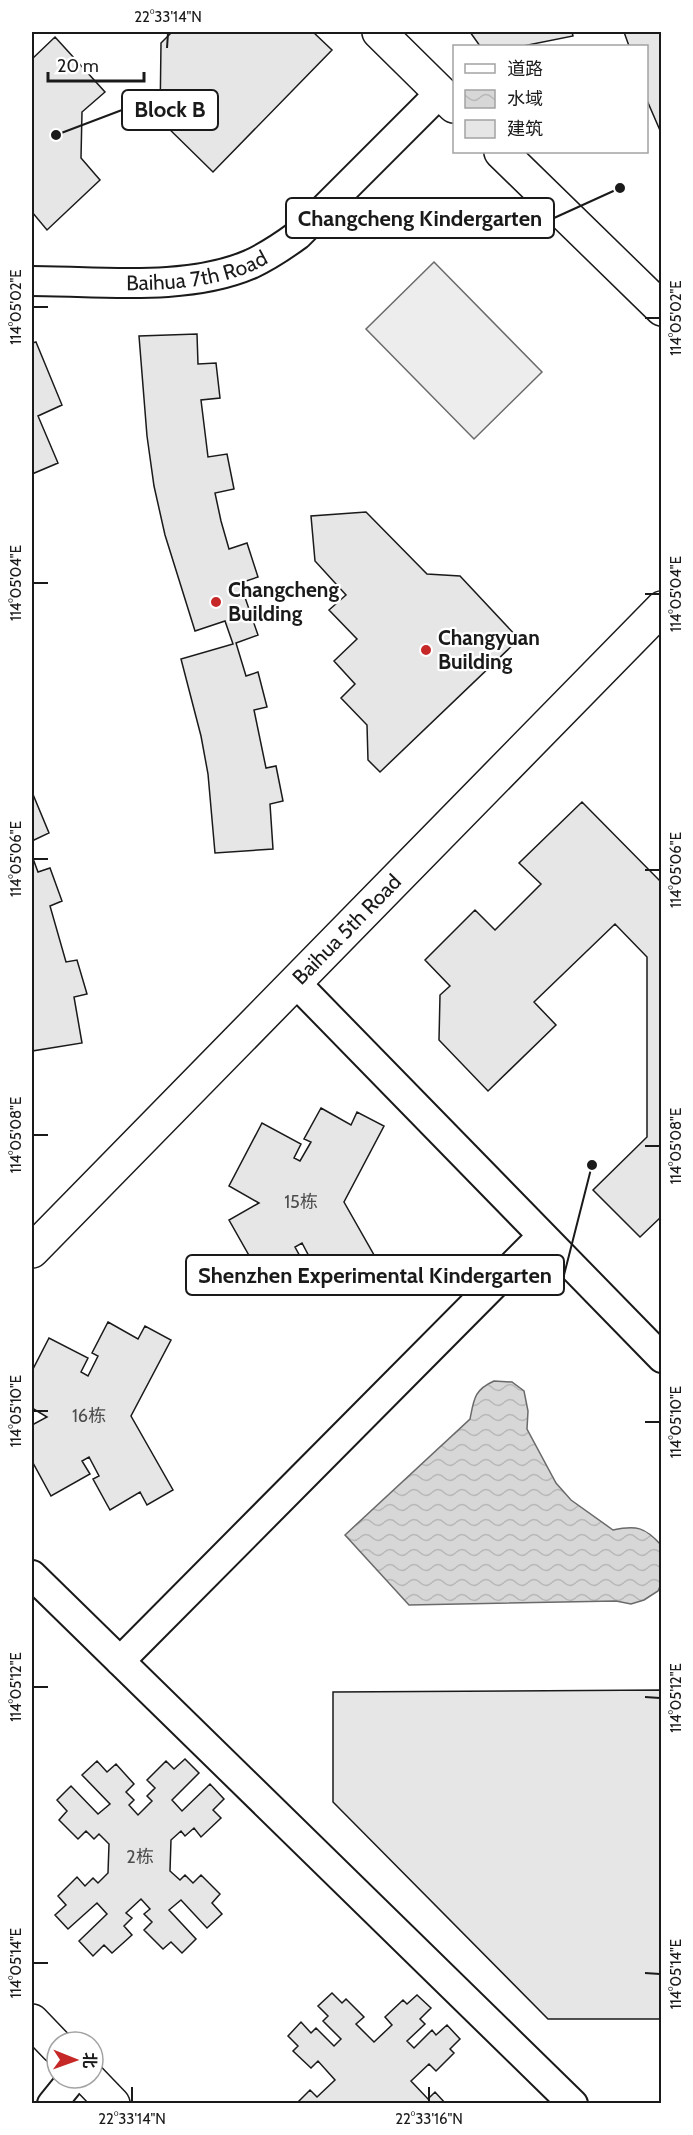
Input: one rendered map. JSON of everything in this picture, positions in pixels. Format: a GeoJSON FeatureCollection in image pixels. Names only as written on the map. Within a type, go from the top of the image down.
{"type":"FeatureCollection","features":[{"type":"Feature","properties":{"kind":"street"},"geometry":{"type":"LineString","coordinates":[[379,32],[448,99]]}},
{"type":"Feature","properties":{"kind":"street","name":"Baihua 7th Road"},"geometry":{"type":"LineString","coordinates":[[32,280],[158,282],[188,280],[220,274],[250,264],[275,252],[298,235],[448,99]]}},
{"type":"Feature","properties":{"kind":"street"},"geometry":{"type":"LineString","coordinates":[[502,153],[662,309]]}},
{"type":"Feature","properties":{"kind":"street","name":"Baihua 5th Road"},"geometry":{"type":"LineString","coordinates":[[32,1251],[662,608]]}},
{"type":"Feature","properties":{"kind":"street"},"geometry":{"type":"LineString","coordinates":[[295,982],[662,1358]]}},
{"type":"Feature","properties":{"kind":"street"},"geometry":{"type":"LineString","coordinates":[[120,1661],[542,1236]]}},
{"type":"Feature","properties":{"kind":"street"},"geometry":{"type":"LineString","coordinates":[[32,1575],[573,2103]]}},
{"type":"Feature","properties":{"kind":"street"},"geometry":{"type":"LineString","coordinates":[[32,2021],[45,2035]]}},
{"type":"Feature","properties":{"kind":"street"},"geometry":{"type":"LineString","coordinates":[[52,2103],[63,2090]]}},
{"type":"Feature","properties":{"kind":"street"},"geometry":{"type":"LineString","coordinates":[[100,2090],[114,2103]]}},
{"type":"Feature","properties":{"kind":"shaded area"},"geometry":{"type":"Polygon","coordinates":[[[434,262],[542,372],[474,439],[366,329],[434,262]]]}},
{"type":"Feature","properties":{"kind":"water"},"geometry":{"type":"Polygon","coordinates":[[[494,1381],[512,1382],[524,1391],[528,1411],[527,1429],[556,1483],[571,1500],[613,1530],[640,1529],[650,1534],[661,1545],[661,1584],[658,1591],[644,1600],[631,1604],[616,1601],[409,1605],[345,1535],[470,1419],[476,1396],[482,1388],[494,1381]]]}},
{"type":"Feature","properties":{"kind":"building"},"geometry":{"type":"Polygon","coordinates":[[[172,32],[313,32],[332,50],[213,172],[160,120],[161,43],[172,32]]]}},
{"type":"Feature","properties":{"kind":"building"},"geometry":{"type":"Polygon","coordinates":[[[470,32],[572,32],[573,36],[528,45],[479,45],[470,32]]]}},
{"type":"Feature","properties":{"kind":"building"},"geometry":{"type":"Polygon","coordinates":[[[624,32],[662,32],[662,135],[648,103],[648,45],[629,45],[624,32]]]}},
{"type":"Feature","properties":{"kind":"building"},"geometry":{"type":"Polygon","coordinates":[[[55,37],[105,92],[82,112],[81,158],[100,180],[47,230],[32,212],[32,59],[55,37]]]}},
{"type":"Feature","properties":{"kind":"building","name":"Changcheng Building"},"geometry":{"type":"Polygon","coordinates":[[[197,334],[198,364],[216,363],[220,398],[201,400],[208,457],[227,454],[234,489],[215,493],[221,521],[229,549],[247,543],[258,577],[240,583],[258,635],[236,643],[246,676],[258,672],[267,707],[254,710],[266,768],[276,766],[283,801],[270,804],[273,849],[215,853],[208,774],[201,736],[181,659],[233,644],[225,621],[195,631],[165,535],[154,486],[147,436],[139,336],[197,334]]]}},
{"type":"Feature","properties":{"kind":"building"},"geometry":{"type":"Polygon","coordinates":[[[36,342],[62,405],[38,416],[58,463],[32,474],[32,343],[36,342]]]}},
{"type":"Feature","properties":{"kind":"building","name":"Changyuan Building"},"geometry":{"type":"Polygon","coordinates":[[[366,512],[427,574],[460,576],[519,639],[380,772],[368,760],[367,725],[341,698],[355,684],[334,661],[357,639],[329,610],[346,595],[315,561],[311,516],[366,512]]]}},
{"type":"Feature","properties":{"kind":"building"},"geometry":{"type":"Polygon","coordinates":[[[32,792],[49,833],[32,841],[32,792]]]}},
{"type":"Feature","properties":{"kind":"building"},"geometry":{"type":"Polygon","coordinates":[[[582,802],[662,883],[662,1216],[640,1237],[593,1190],[647,1137],[647,957],[615,924],[534,1002],[556,1025],[488,1091],[439,1040],[440,995],[450,986],[425,960],[475,910],[495,930],[541,884],[519,863],[582,802]]]}},
{"type":"Feature","properties":{"kind":"building"},"geometry":{"type":"Polygon","coordinates":[[[32,856],[38,872],[50,868],[62,901],[50,906],[66,962],[77,960],[87,994],[74,997],[82,1043],[32,1051],[32,856]]]}},
{"type":"Feature","properties":{"kind":"building"},"geometry":{"type":"Polygon","coordinates":[[[321,1108],[351,1125],[357,1112],[384,1126],[344,1202],[386,1276],[360,1291],[353,1278],[323,1295],[306,1266],[312,1262],[302,1243],[295,1247],[302,1260],[264,1282],[229,1220],[259,1203],[229,1186],[262,1123],[301,1144],[294,1158],[300,1161],[311,1142],[304,1139],[321,1108]]]}},
{"type":"Feature","properties":{"kind":"building"},"geometry":{"type":"Polygon","coordinates":[[[108,1322],[138,1339],[145,1326],[171,1340],[131,1416],[173,1490],[147,1505],[140,1492],[110,1510],[93,1479],[99,1476],[89,1457],[82,1461],[90,1474],[51,1496],[32,1461],[32,1425],[47,1417],[32,1408],[32,1371],[49,1338],[88,1358],[81,1372],[88,1376],[98,1356],[92,1353],[108,1322]]]}},
{"type":"Feature","properties":{"kind":"building"},"geometry":{"type":"Polygon","coordinates":[[[662,1690],[662,2019],[548,2019],[333,1802],[333,1692],[662,1690]]]}},
{"type":"Feature","properties":{"kind":"building"},"geometry":{"type":"Polygon","coordinates":[[[185,1759],[199,1773],[172,1800],[182,1811],[210,1784],[224,1799],[213,1810],[221,1818],[201,1837],[194,1828],[185,1836],[181,1831],[171,1840],[170,1871],[180,1880],[185,1875],[193,1883],[201,1875],[220,1894],[212,1903],[222,1914],[207,1928],[181,1900],[169,1910],[196,1939],[182,1953],[171,1942],[163,1949],[144,1930],[152,1922],[144,1914],[150,1909],[141,1899],[126,1913],[132,1918],[124,1926],[132,1935],[112,1953],[104,1945],[93,1956],[79,1941],[107,1914],[97,1903],[68,1929],[55,1915],[66,1905],[58,1896],[77,1877],[85,1886],[93,1878],[98,1883],[108,1873],[109,1844],[99,1834],[94,1839],[86,1831],[78,1839],[59,1820],[67,1811],[57,1800],[71,1786],[98,1814],[110,1804],[82,1775],[97,1761],[107,1772],[116,1764],[134,1784],[126,1792],[134,1800],[129,1805],[138,1815],[152,1801],[147,1796],[155,1788],[147,1780],[166,1761],[174,1769],[185,1759]]]}},
{"type":"Feature","properties":{"kind":"building"},"geometry":{"type":"Polygon","coordinates":[[[332,1993],[342,2003],[346,1999],[364,2017],[356,2024],[374,2042],[392,2025],[385,2017],[403,2000],[407,2004],[417,1995],[431,2008],[420,2019],[425,2024],[407,2041],[414,2048],[432,2030],[436,2035],[447,2025],[460,2039],[450,2049],[454,2053],[436,2071],[429,2064],[411,2081],[428,2099],[435,2092],[446,2104],[296,2104],[310,2090],[317,2097],[335,2080],[318,2061],[311,2068],[293,2051],[298,2046],[288,2036],[301,2022],[311,2033],[316,2028],[334,2046],[341,2039],[323,2021],[328,2016],[318,2006],[332,1993]]]}},
{"type":"Feature","properties":{"kind":"place","name":"Block B"},"geometry":{"type":"Point","coordinates":[56,135]}},
{"type":"Feature","properties":{"kind":"place","name":"Changcheng Kindergarten"},"geometry":{"type":"Point","coordinates":[620,188]}},
{"type":"Feature","properties":{"kind":"place","name":"Changcheng Building"},"geometry":{"type":"Point","coordinates":[216,602]}},
{"type":"Feature","properties":{"kind":"place","name":"Changyuan Building"},"geometry":{"type":"Point","coordinates":[426,650]}},
{"type":"Feature","properties":{"kind":"place","name":"Shenzhen Experimental Kindergarten"},"geometry":{"type":"Point","coordinates":[592,1165]}}]}
